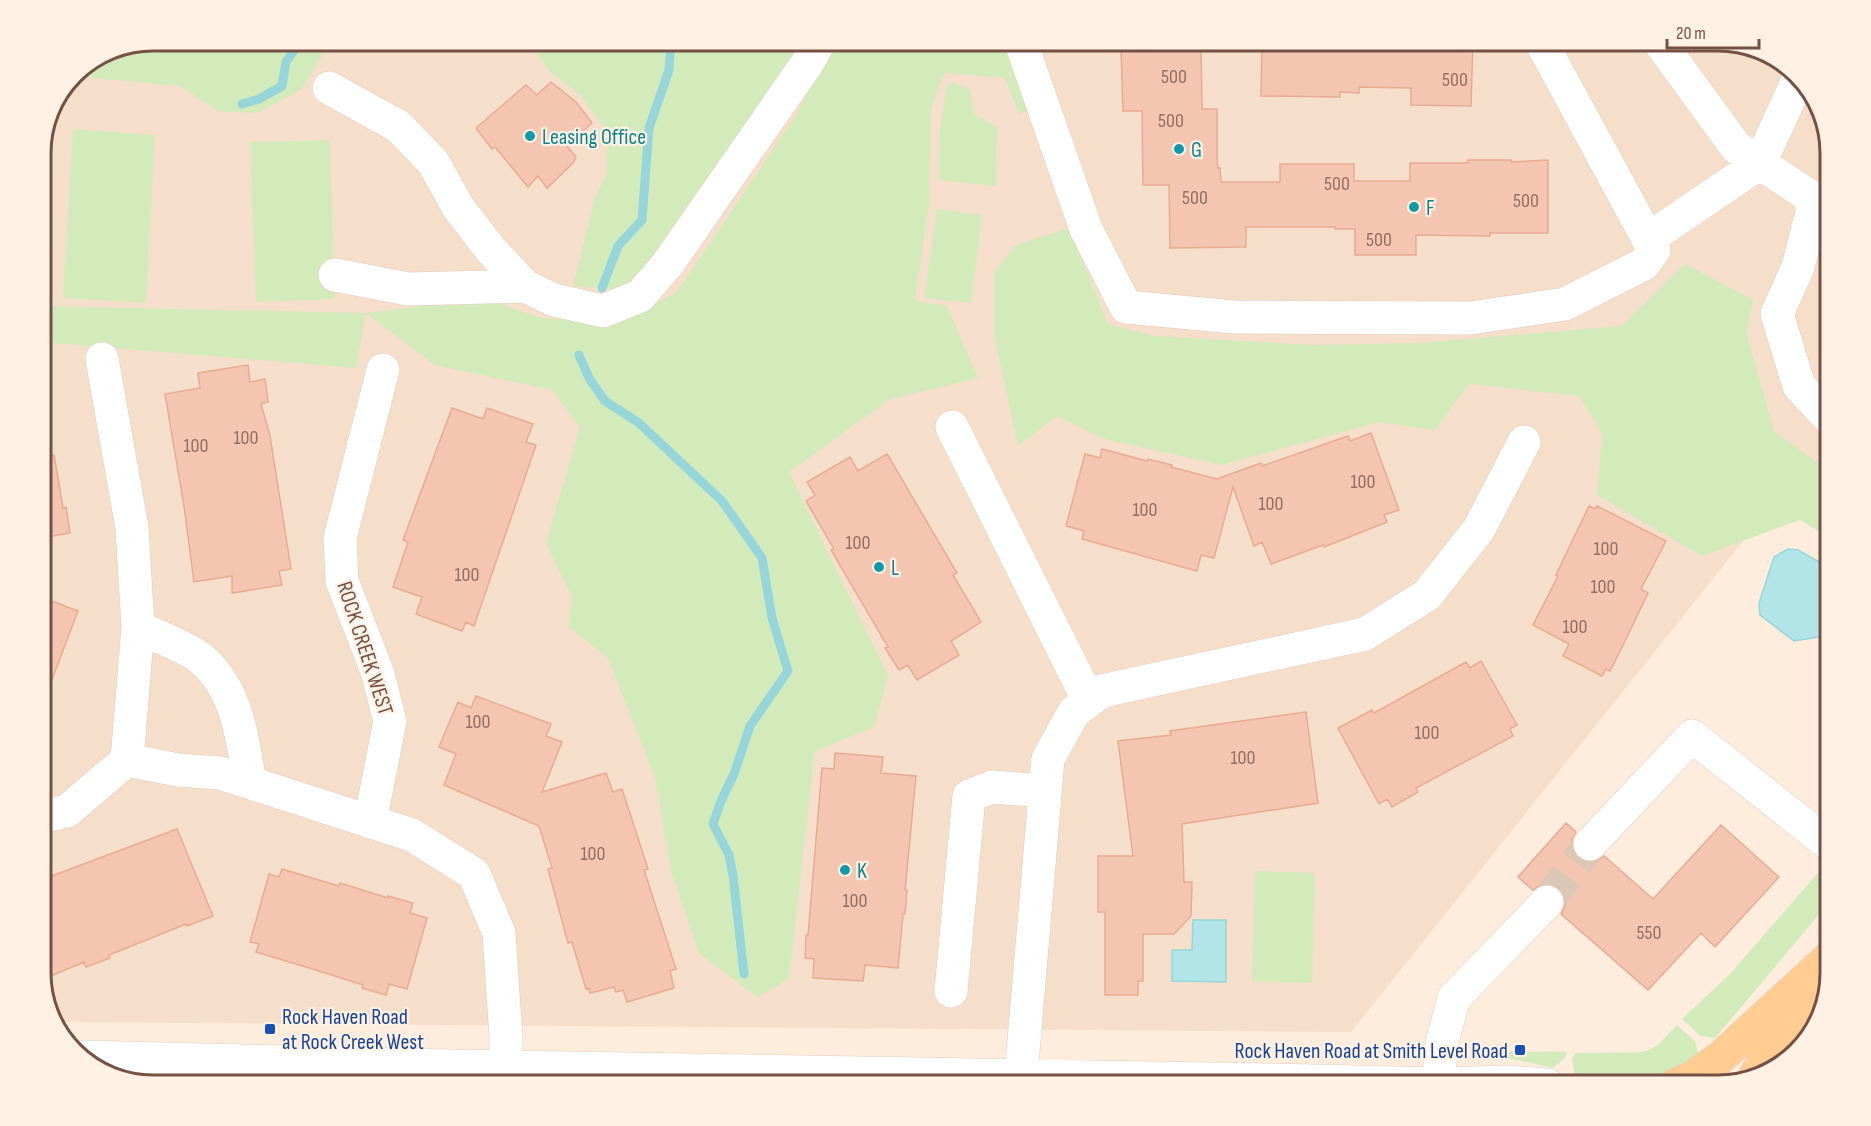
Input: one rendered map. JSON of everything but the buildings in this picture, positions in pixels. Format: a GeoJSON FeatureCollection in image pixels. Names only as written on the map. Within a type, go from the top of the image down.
{"type":"FeatureCollection","features":[{"type":"Feature","properties":{"kind":"main road"},"geometry":{"type":"LineString","coordinates":[[1696,1075],[1721,1057],[1820,966]]}},
{"type":"Feature","properties":{"kind":"main road"},"geometry":{"type":"LineString","coordinates":[[1761,1065],[1777,1036],[1820,971]]}},
{"type":"Feature","properties":{"kind":"street"},"geometry":{"type":"LineString","coordinates":[[329,87],[398,126],[433,162],[458,207],[491,250],[525,286],[554,300],[603,311],[640,296],[667,265],[814,51]]}},
{"type":"Feature","properties":{"kind":"street"},"geometry":{"type":"LineString","coordinates":[[1024,51],[1086,229],[1126,307],[1234,317],[1471,318],[1565,304],[1644,264],[1654,250],[1546,51]]}},
{"type":"Feature","properties":{"kind":"street"},"geometry":{"type":"LineString","coordinates":[[1666,51],[1736,147],[1820,204]]}},
{"type":"Feature","properties":{"kind":"street"},"geometry":{"type":"LineString","coordinates":[[1648,239],[1760,163],[1795,87]]}},
{"type":"Feature","properties":{"kind":"street"},"geometry":{"type":"LineString","coordinates":[[1820,218],[1777,315],[1799,386],[1820,408]]}},
{"type":"Feature","properties":{"kind":"street"},"geometry":{"type":"LineString","coordinates":[[335,275],[408,289],[525,286]]}},
{"type":"Feature","properties":{"kind":"street"},"geometry":{"type":"LineString","coordinates":[[51,815],[67,811],[128,760],[138,627],[132,528],[102,359]]}},
{"type":"Feature","properties":{"kind":"street","name":"ROCK CREEK WEST"},"geometry":{"type":"LineString","coordinates":[[370,822],[390,721],[378,671],[342,581],[340,538],[383,370]]}},
{"type":"Feature","properties":{"kind":"street"},"geometry":{"type":"LineString","coordinates":[[951,427],[1089,701]]}},
{"type":"Feature","properties":{"kind":"street"},"geometry":{"type":"LineString","coordinates":[[1021,1075],[1048,759],[1074,712],[1102,691],[1365,634],[1426,595],[1479,529],[1524,442]]}},
{"type":"Feature","properties":{"kind":"street"},"geometry":{"type":"LineString","coordinates":[[138,627],[196,656],[216,675],[231,697],[250,783]]}},
{"type":"Feature","properties":{"kind":"street"},"geometry":{"type":"LineString","coordinates":[[1590,844],[1692,736],[1820,837]]}},
{"type":"Feature","properties":{"kind":"street"},"geometry":{"type":"LineString","coordinates":[[128,760],[178,770],[220,773],[412,835],[474,874],[499,933],[506,1038],[505,1067]]}},
{"type":"Feature","properties":{"kind":"street"},"geometry":{"type":"LineString","coordinates":[[951,991],[969,795],[992,787],[1045,791]]}},
{"type":"Feature","properties":{"kind":"street"},"geometry":{"type":"LineString","coordinates":[[1444,1075],[1442,1042],[1454,998],[1547,902]]}},
{"type":"Feature","properties":{"kind":"street"},"geometry":{"type":"LineString","coordinates":[[97,1058],[431,1075]]}},
{"type":"Feature","properties":{"kind":"street"},"geometry":{"type":"LineString","coordinates":[[456,1075],[505,1067],[964,1075]]}},
{"type":"Feature","properties":{"kind":"shaded area"},"geometry":{"type":"Polygon","coordinates":[[[153,51],[1718,51],[1744,54],[1780,72],[1803,97],[1809,108],[1815,120],[1820,147],[1820,477],[1803,466],[1351,1032],[64,1022],[56,1006],[51,979],[51,147],[54,127],[72,91],[86,76],[114,59],[133,53],[153,51]]]}},
{"type":"Feature","properties":{"kind":"green space"},"geometry":{"type":"Polygon","coordinates":[[[325,51],[301,90],[257,113],[218,111],[180,86],[85,77],[102,65],[133,53],[325,51]]]}},
{"type":"Feature","properties":{"kind":"green space"},"geometry":{"type":"Polygon","coordinates":[[[536,51],[804,51],[628,290],[573,286],[595,197],[607,173],[606,130],[580,95],[549,71],[536,51]]]}},
{"type":"Feature","properties":{"kind":"green space"},"geometry":{"type":"Polygon","coordinates":[[[830,51],[1011,51],[1032,109],[1019,114],[1005,78],[944,73],[931,109],[929,205],[915,301],[947,306],[978,378],[890,399],[789,472],[888,676],[874,727],[815,751],[789,979],[757,997],[699,953],[671,871],[655,778],[608,658],[569,627],[571,595],[546,543],[580,427],[552,390],[435,365],[366,313],[484,298],[541,318],[616,324],[677,292],[796,115],[830,51]]]}},
{"type":"Feature","properties":{"kind":"green space"},"geometry":{"type":"Polygon","coordinates":[[[955,83],[970,90],[975,114],[997,128],[996,186],[938,180],[939,135],[947,84],[955,83]]]}},
{"type":"Feature","properties":{"kind":"green space"},"geometry":{"type":"Polygon","coordinates":[[[73,129],[155,135],[146,303],[63,298],[73,129]]]}},
{"type":"Feature","properties":{"kind":"green space"},"geometry":{"type":"Polygon","coordinates":[[[330,140],[335,299],[256,302],[250,142],[330,140]]]}},
{"type":"Feature","properties":{"kind":"green space"},"geometry":{"type":"Polygon","coordinates":[[[937,209],[982,215],[971,303],[924,298],[937,209]]]}},
{"type":"Feature","properties":{"kind":"green space"},"geometry":{"type":"Polygon","coordinates":[[[1069,228],[1108,324],[1154,336],[1313,345],[1420,343],[1622,326],[1685,264],[1753,300],[1746,332],[1774,431],[1820,465],[1820,532],[1800,520],[1702,556],[1597,495],[1602,433],[1579,396],[1469,384],[1435,430],[1379,422],[1222,465],[1105,439],[1057,416],[1018,446],[994,335],[994,274],[1014,246],[1069,228]]]}},
{"type":"Feature","properties":{"kind":"green space"},"geometry":{"type":"Polygon","coordinates":[[[51,306],[366,313],[356,368],[51,343],[51,306]]]}},
{"type":"Feature","properties":{"kind":"green space"},"geometry":{"type":"Polygon","coordinates":[[[1820,870],[1820,914],[1715,1038],[1700,1036],[1682,1019],[1729,975],[1820,870]]]}},
{"type":"Feature","properties":{"kind":"green space"},"geometry":{"type":"Polygon","coordinates":[[[1255,871],[1315,873],[1312,983],[1252,981],[1255,871]]]}},
{"type":"Feature","properties":{"kind":"green space"},"geometry":{"type":"Polygon","coordinates":[[[1677,1025],[1695,1041],[1699,1057],[1668,1075],[1575,1075],[1572,1059],[1575,1053],[1644,1052],[1658,1045],[1677,1025]]]}},
{"type":"Feature","properties":{"kind":"green space"},"geometry":{"type":"Polygon","coordinates":[[[1481,1048],[1497,1051],[1567,1052],[1565,1058],[1553,1068],[1486,1053],[1479,1050],[1481,1048]]]}},
{"type":"Feature","properties":{"kind":"water"},"geometry":{"type":"Polygon","coordinates":[[[1788,549],[1798,550],[1820,562],[1820,637],[1794,641],[1760,615],[1759,603],[1774,557],[1788,549]]]}},
{"type":"Feature","properties":{"kind":"water"},"geometry":{"type":"Polygon","coordinates":[[[1193,920],[1226,920],[1226,982],[1172,981],[1172,950],[1192,950],[1193,920]]]}},
{"type":"Feature","properties":{"kind":"waterway"},"geometry":{"type":"LineString","coordinates":[[242,104],[259,99],[282,86],[286,62],[294,51]]}},
{"type":"Feature","properties":{"kind":"waterway"},"geometry":{"type":"LineString","coordinates":[[602,288],[618,246],[642,220],[649,128],[669,70],[670,51]]}},
{"type":"Feature","properties":{"kind":"waterway"},"geometry":{"type":"LineString","coordinates":[[579,355],[589,378],[605,401],[639,423],[722,501],[762,558],[772,618],[788,671],[750,726],[734,774],[713,824],[729,855],[744,974]]}},
{"type":"Feature","properties":{"kind":"tunnel"},"geometry":{"type":"LineString","coordinates":[[1547,902],[1590,844]]}},
{"type":"Feature","properties":{"kind":"place","name":"Leasing Office"},"geometry":{"type":"Point","coordinates":[530,136]}},
{"type":"Feature","properties":{"kind":"place","name":"G"},"geometry":{"type":"Point","coordinates":[1179,149]}},
{"type":"Feature","properties":{"kind":"place","name":"F"},"geometry":{"type":"Point","coordinates":[1414,207]}},
{"type":"Feature","properties":{"kind":"place","name":"L"},"geometry":{"type":"Point","coordinates":[879,567]}},
{"type":"Feature","properties":{"kind":"place","name":"K"},"geometry":{"type":"Point","coordinates":[845,870]}},
{"type":"Feature","properties":{"kind":"place","name":"Rock Haven Road at Rock Creek West"},"geometry":{"type":"Point","coordinates":[270,1029]}},
{"type":"Feature","properties":{"kind":"place","name":"Rock Haven Road at Smith Level Road"},"geometry":{"type":"Point","coordinates":[1520,1050]}}]}
